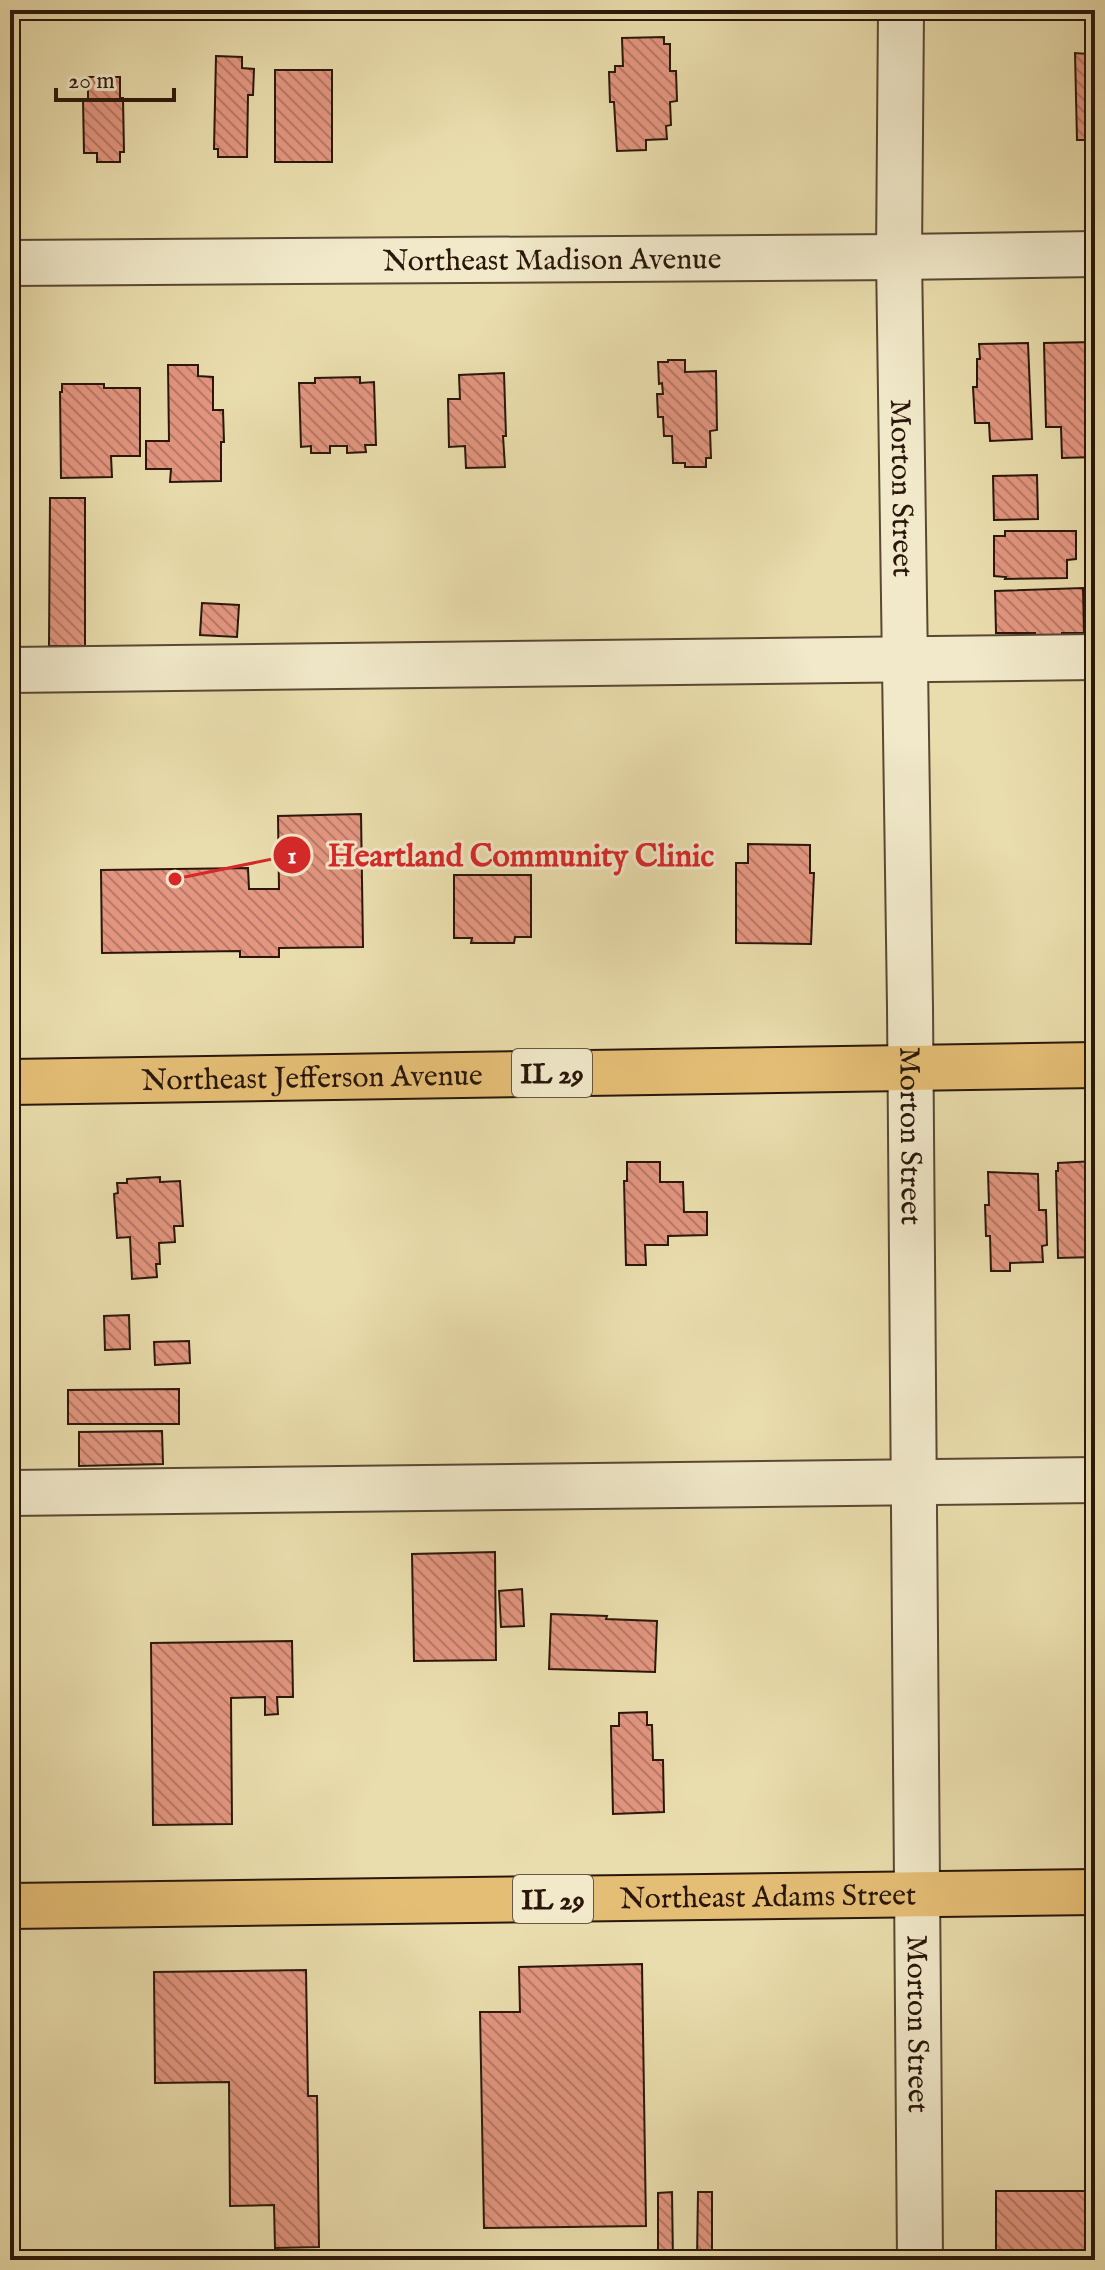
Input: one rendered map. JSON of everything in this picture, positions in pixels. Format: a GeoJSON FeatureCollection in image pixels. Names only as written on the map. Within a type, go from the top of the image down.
{"type":"FeatureCollection","features":[{"type":"Feature","properties":{"kind":"main road","name":"Northeast Jefferson Avenue"},"geometry":{"type":"LineString","coordinates":[[10,1082],[1095,1065]]}},
{"type":"Feature","properties":{"kind":"main road","name":"Northeast Adams Street"},"geometry":{"type":"LineString","coordinates":[[10,1906],[1095,1892]]}},
{"type":"Feature","properties":{"kind":"street","name":"Morton Street"},"geometry":{"type":"LineString","coordinates":[[901,10],[899,257],[910,1067],[920,2260]]}},
{"type":"Feature","properties":{"kind":"street","name":"Northeast Madison Avenue"},"geometry":{"type":"LineString","coordinates":[[10,263],[1095,254]]}},
{"type":"Feature","properties":{"kind":"street"},"geometry":{"type":"LineString","coordinates":[[10,670],[1095,657]]}},
{"type":"Feature","properties":{"kind":"street"},"geometry":{"type":"LineString","coordinates":[[10,1493],[1095,1480]]}},
{"type":"Feature","properties":{"kind":"building"},"geometry":{"type":"Polygon","coordinates":[[[664,37],[664,44],[670,44],[670,71],[676,71],[677,101],[670,102],[671,125],[666,126],[667,139],[646,140],[646,150],[617,151],[609,72],[615,72],[615,66],[623,66],[622,38],[664,37]]]}},
{"type":"Feature","properties":{"kind":"building"},"geometry":{"type":"Polygon","coordinates":[[[1087,44],[1095,44],[1095,140],[1077,140],[1075,53],[1088,54],[1087,44]]]}},
{"type":"Feature","properties":{"kind":"building"},"geometry":{"type":"Polygon","coordinates":[[[216,56],[242,57],[242,68],[254,69],[253,95],[248,95],[247,157],[218,157],[218,149],[214,149],[216,56]]]}},
{"type":"Feature","properties":{"kind":"building"},"geometry":{"type":"Polygon","coordinates":[[[275,70],[332,70],[332,162],[275,162],[275,70]]]}},
{"type":"Feature","properties":{"kind":"building"},"geometry":{"type":"Polygon","coordinates":[[[88,77],[120,77],[124,152],[120,152],[120,162],[97,162],[97,153],[84,153],[83,99],[88,99],[88,77]]]}},
{"type":"Feature","properties":{"kind":"building"},"geometry":{"type":"Polygon","coordinates":[[[1095,342],[1095,457],[1062,458],[1061,427],[1046,427],[1044,343],[1095,342]]]}},
{"type":"Feature","properties":{"kind":"building"},"geometry":{"type":"Polygon","coordinates":[[[1028,343],[1032,439],[990,441],[989,423],[975,423],[973,387],[977,387],[979,344],[1028,343]]]}},
{"type":"Feature","properties":{"kind":"building"},"geometry":{"type":"Polygon","coordinates":[[[685,360],[685,372],[716,371],[717,430],[710,431],[711,458],[706,458],[706,467],[685,467],[685,463],[673,463],[672,436],[664,436],[663,417],[658,417],[657,394],[663,394],[662,383],[659,384],[658,362],[685,360]]]}},
{"type":"Feature","properties":{"kind":"building"},"geometry":{"type":"Polygon","coordinates":[[[168,365],[198,365],[198,376],[213,377],[213,410],[223,410],[221,481],[170,482],[171,469],[146,469],[146,441],[169,441],[168,365]]]}},
{"type":"Feature","properties":{"kind":"building"},"geometry":{"type":"Polygon","coordinates":[[[504,373],[505,467],[466,468],[465,446],[449,447],[448,399],[460,399],[459,375],[504,373]]]}},
{"type":"Feature","properties":{"kind":"building"},"geometry":{"type":"Polygon","coordinates":[[[360,377],[360,383],[374,382],[376,445],[365,445],[366,452],[347,453],[347,446],[330,446],[330,453],[311,453],[311,446],[301,447],[299,383],[315,383],[315,378],[360,377]]]}},
{"type":"Feature","properties":{"kind":"building"},"geometry":{"type":"Polygon","coordinates":[[[62,384],[140,388],[140,456],[111,456],[112,477],[61,478],[62,384]]]}},
{"type":"Feature","properties":{"kind":"building"},"geometry":{"type":"Polygon","coordinates":[[[1037,475],[1038,519],[994,520],[993,476],[1037,475]]]}},
{"type":"Feature","properties":{"kind":"building"},"geometry":{"type":"Polygon","coordinates":[[[50,498],[85,498],[85,646],[49,646],[50,498]]]}},
{"type":"Feature","properties":{"kind":"building"},"geometry":{"type":"Polygon","coordinates":[[[1005,531],[1076,531],[1076,559],[1067,560],[1067,578],[1005,579],[994,576],[994,536],[1005,536],[1005,531]]]}},
{"type":"Feature","properties":{"kind":"building"},"geometry":{"type":"Polygon","coordinates":[[[1083,588],[1084,633],[1035,637],[1035,633],[996,633],[995,591],[1083,588]]]}},
{"type":"Feature","properties":{"kind":"building"},"geometry":{"type":"Polygon","coordinates":[[[202,603],[239,605],[237,637],[200,635],[202,603]]]}},
{"type":"Feature","properties":{"kind":"building"},"geometry":{"type":"Polygon","coordinates":[[[361,814],[363,947],[279,948],[279,957],[240,957],[240,951],[102,953],[101,870],[248,868],[249,889],[279,889],[278,816],[361,814]]]}},
{"type":"Feature","properties":{"kind":"building"},"geometry":{"type":"Polygon","coordinates":[[[748,844],[810,845],[810,873],[814,873],[811,944],[736,943],[736,863],[748,863],[748,844]]]}},
{"type":"Feature","properties":{"kind":"building"},"geometry":{"type":"Polygon","coordinates":[[[454,875],[531,875],[531,937],[515,937],[514,943],[471,943],[472,938],[454,938],[454,875]]]}},
{"type":"Feature","properties":{"kind":"building"},"geometry":{"type":"Polygon","coordinates":[[[1095,1161],[1095,1257],[1058,1258],[1058,1163],[1095,1161]]]}},
{"type":"Feature","properties":{"kind":"building"},"geometry":{"type":"Polygon","coordinates":[[[627,1162],[660,1162],[660,1182],[683,1182],[684,1212],[707,1212],[707,1235],[668,1236],[668,1245],[645,1245],[646,1265],[626,1265],[624,1181],[627,1181],[627,1162]]]}},
{"type":"Feature","properties":{"kind":"building"},"geometry":{"type":"Polygon","coordinates":[[[988,1172],[1038,1174],[1039,1210],[1046,1210],[1047,1245],[1042,1246],[1043,1262],[1010,1263],[1010,1271],[991,1271],[985,1205],[989,1205],[988,1172]]]}},
{"type":"Feature","properties":{"kind":"building"},"geometry":{"type":"Polygon","coordinates":[[[160,1177],[160,1182],[180,1181],[183,1226],[174,1226],[175,1242],[159,1243],[157,1277],[132,1279],[130,1237],[117,1238],[114,1194],[118,1193],[117,1183],[127,1183],[127,1179],[160,1177]]]}},
{"type":"Feature","properties":{"kind":"building"},"geometry":{"type":"Polygon","coordinates":[[[129,1315],[130,1349],[105,1350],[104,1316],[129,1315]]]}},
{"type":"Feature","properties":{"kind":"building"},"geometry":{"type":"Polygon","coordinates":[[[189,1341],[190,1363],[155,1365],[154,1342],[189,1341]]]}},
{"type":"Feature","properties":{"kind":"building"},"geometry":{"type":"Polygon","coordinates":[[[179,1389],[179,1424],[68,1424],[68,1390],[179,1389]]]}},
{"type":"Feature","properties":{"kind":"building"},"geometry":{"type":"Polygon","coordinates":[[[162,1431],[163,1464],[79,1466],[79,1432],[162,1431]]]}},
{"type":"Feature","properties":{"kind":"building"},"geometry":{"type":"Polygon","coordinates":[[[495,1552],[496,1660],[414,1661],[412,1554],[495,1552]]]}},
{"type":"Feature","properties":{"kind":"building"},"geometry":{"type":"Polygon","coordinates":[[[522,1589],[524,1626],[501,1627],[499,1591],[522,1589]]]}},
{"type":"Feature","properties":{"kind":"building"},"geometry":{"type":"Polygon","coordinates":[[[551,1614],[657,1621],[655,1672],[549,1669],[551,1614]]]}},
{"type":"Feature","properties":{"kind":"building"},"geometry":{"type":"Polygon","coordinates":[[[292,1641],[293,1697],[277,1697],[278,1714],[265,1715],[265,1697],[231,1698],[232,1824],[153,1825],[151,1643],[292,1641]]]}},
{"type":"Feature","properties":{"kind":"building"},"geometry":{"type":"Polygon","coordinates":[[[647,1712],[647,1725],[652,1725],[653,1760],[663,1760],[664,1812],[613,1814],[611,1726],[619,1726],[619,1713],[647,1712]]]}},
{"type":"Feature","properties":{"kind":"building"},"geometry":{"type":"Polygon","coordinates":[[[642,1964],[646,2226],[484,2228],[480,2012],[520,2012],[519,1967],[642,1964]]]}},
{"type":"Feature","properties":{"kind":"building"},"geometry":{"type":"Polygon","coordinates":[[[306,1970],[308,2096],[317,2096],[319,2247],[275,2248],[274,2205],[230,2206],[229,2082],[155,2083],[154,1972],[306,1970]]]}},
{"type":"Feature","properties":{"kind":"building"},"geometry":{"type":"Polygon","coordinates":[[[996,2191],[1087,2191],[1087,2260],[996,2260],[996,2191]]]}},
{"type":"Feature","properties":{"kind":"building"},"geometry":{"type":"Polygon","coordinates":[[[672,2192],[673,2260],[658,2260],[658,2193],[672,2192]]]}},
{"type":"Feature","properties":{"kind":"building"},"geometry":{"type":"Polygon","coordinates":[[[698,2192],[712,2192],[712,2260],[697,2260],[698,2192]]]}},
{"type":"Feature","properties":{"kind":"place","name":"Heartland Community Clinic"},"geometry":{"type":"Point","coordinates":[175,879]}}]}
